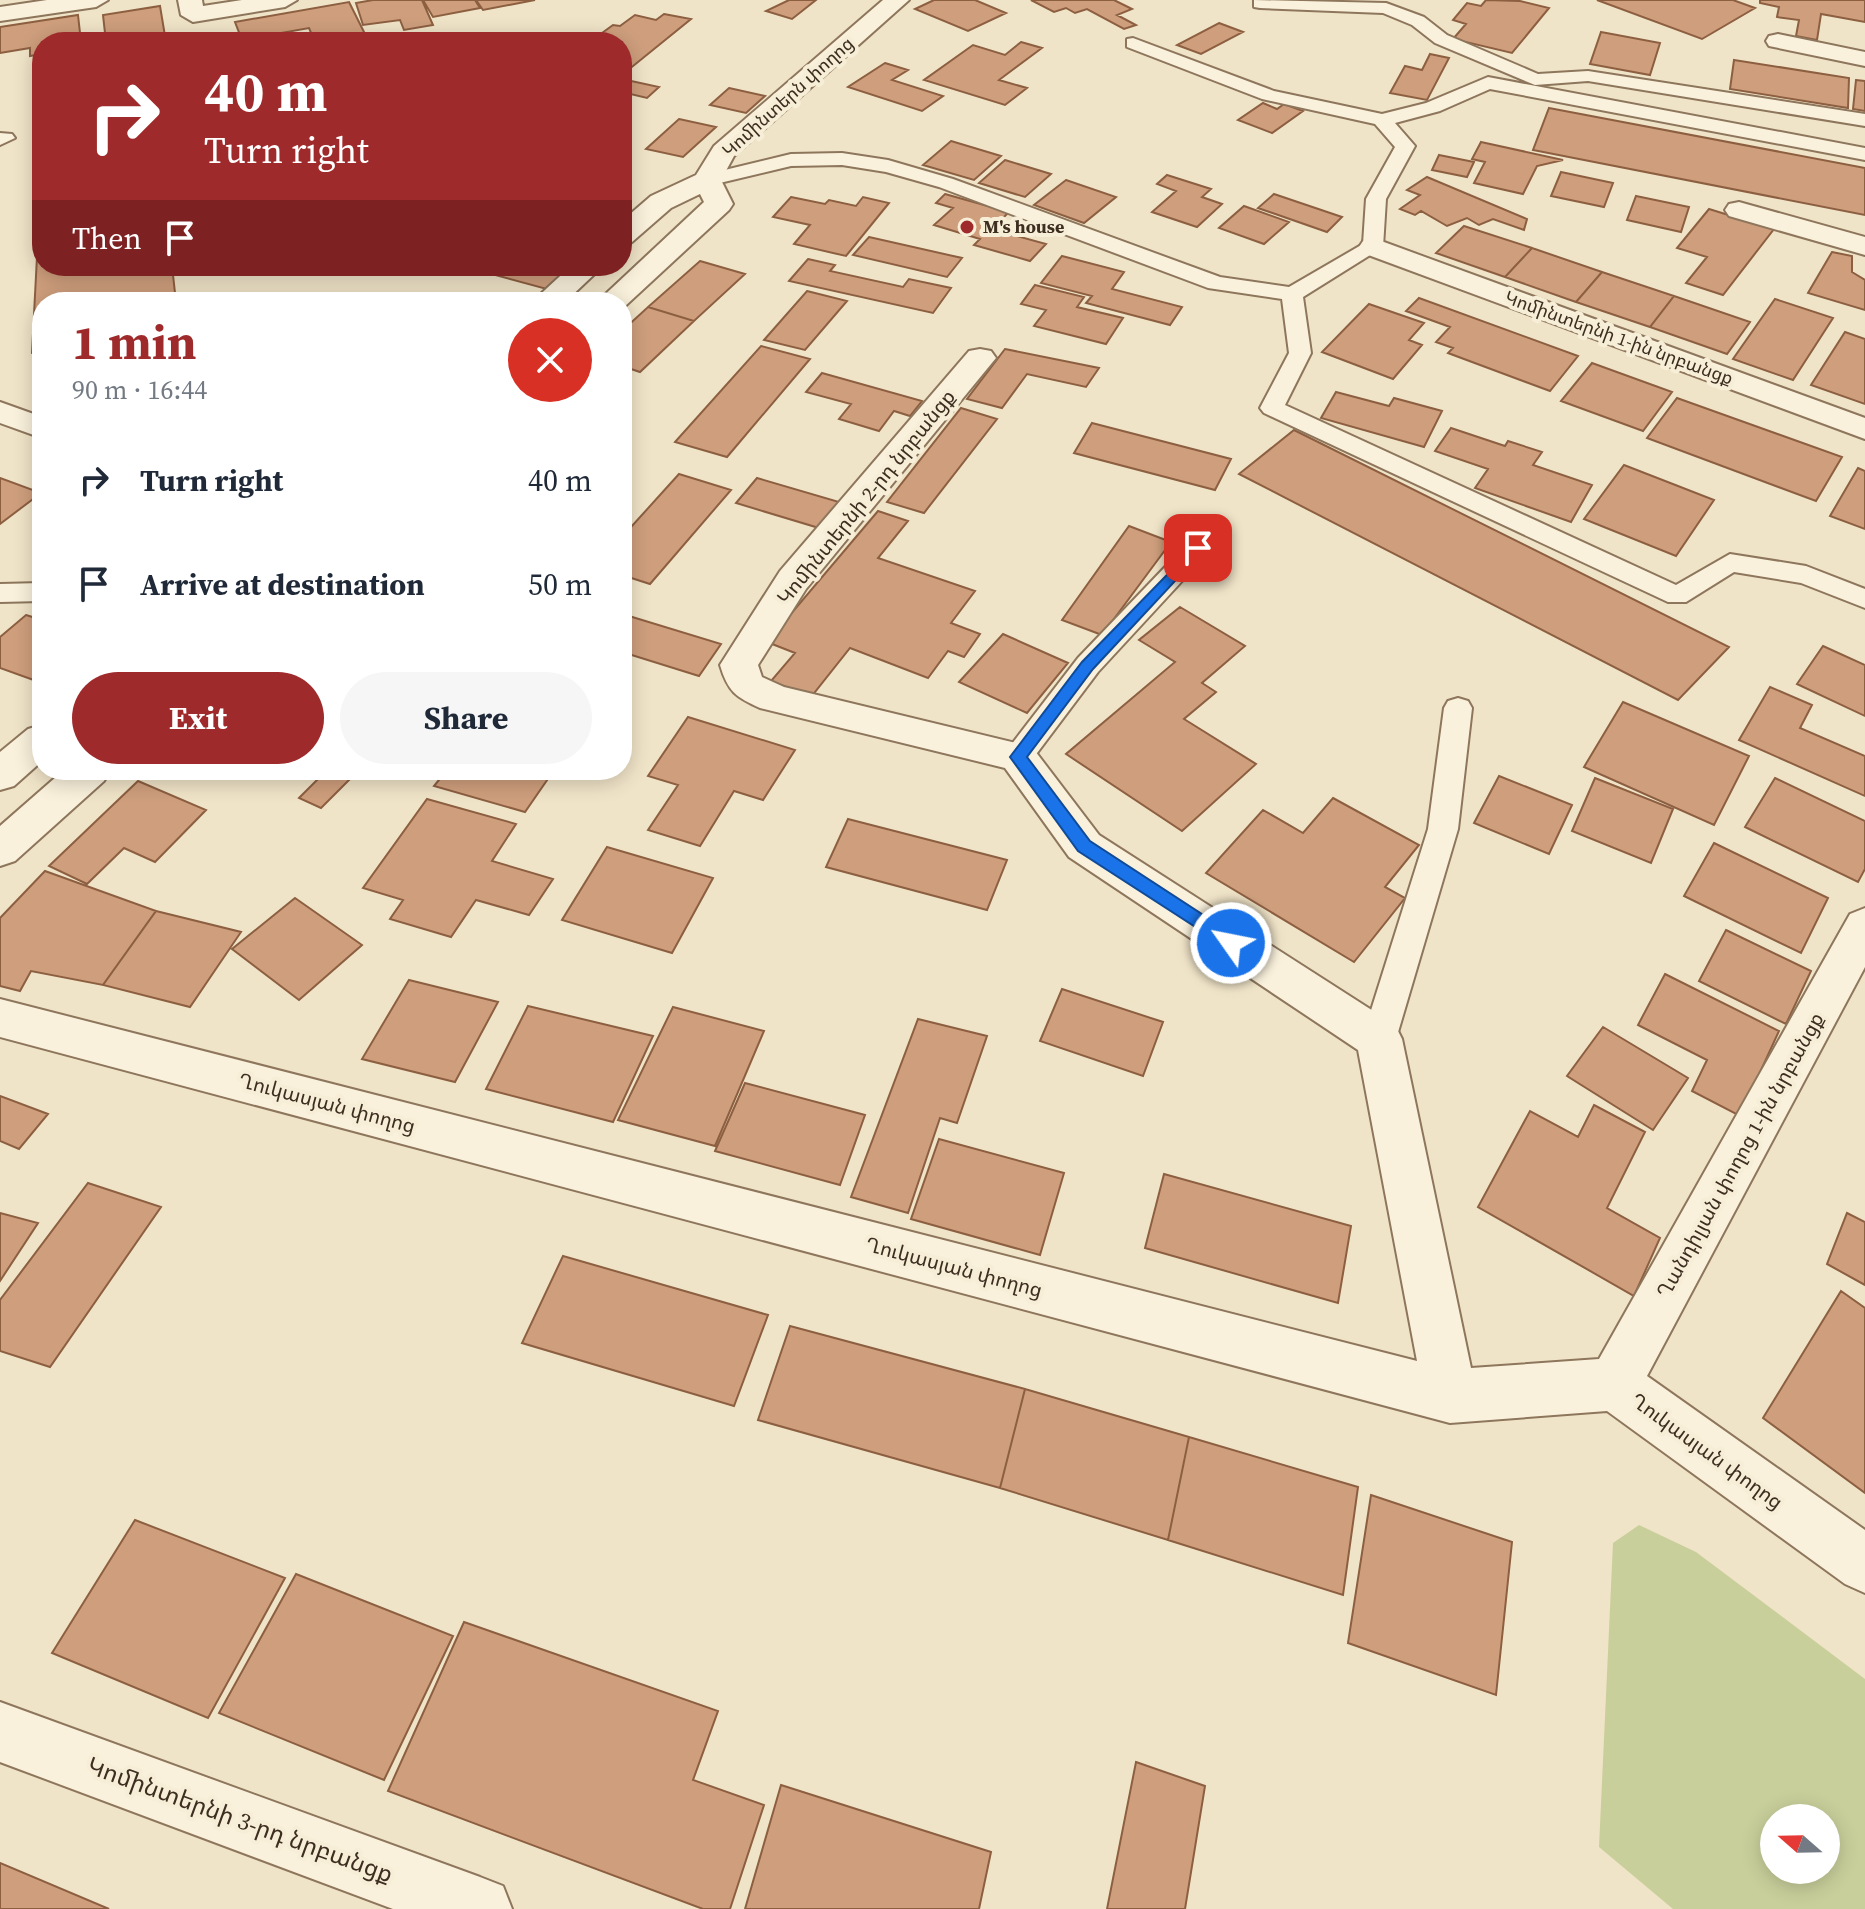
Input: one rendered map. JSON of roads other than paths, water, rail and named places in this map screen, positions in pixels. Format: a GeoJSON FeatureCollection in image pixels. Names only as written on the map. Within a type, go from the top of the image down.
{"type":"FeatureCollection","features":[{"type":"Feature","properties":{"kind":"street"},"geometry":{"type":"LineString","coordinates":[[0,14],[96,0]]}},
{"type":"Feature","properties":{"kind":"street"},"geometry":{"type":"LineString","coordinates":[[190,0],[193,15],[285,0]]}},
{"type":"Feature","properties":{"kind":"street","name":"Կոմինտերն փողոց"},"geometry":{"type":"LineString","coordinates":[[707,180],[723,152],[897,0]]}},
{"type":"Feature","properties":{"kind":"street"},"geometry":{"type":"LineString","coordinates":[[1778,41],[1865,59]]}},
{"type":"Feature","properties":{"kind":"street"},"geometry":{"type":"LineString","coordinates":[[623,292],[719,204],[707,180],[661,202],[632,227]]}},
{"type":"Feature","properties":{"kind":"street"},"geometry":{"type":"LineString","coordinates":[[1739,210],[1865,246]]}},
{"type":"Feature","properties":{"kind":"street","name":"Կոմինտերնի 1-ին նրբանցք"},"geometry":{"type":"LineString","coordinates":[[1373,247],[1865,429]]}},
{"type":"Feature","properties":{"kind":"street"},"geometry":{"type":"LineString","coordinates":[[558,292],[577,276]]}},
{"type":"Feature","properties":{"kind":"street","name":"Կոմինտերնի 2-րդ նրբանցք"},"geometry":{"type":"LineString","coordinates":[[980,358],[793,580],[739,665],[745,685],[774,698],[1018,757]]}},
{"type":"Feature","properties":{"kind":"street"},"geometry":{"type":"LineString","coordinates":[[0,412],[32,424]]}},
{"type":"Feature","properties":{"kind":"street"},"geometry":{"type":"LineString","coordinates":[[0,775],[32,748]]}},
{"type":"Feature","properties":{"kind":"street"},"geometry":{"type":"LineString","coordinates":[[1018,757],[1084,846],[1379,1039],[1450,1396]]}},
{"type":"Feature","properties":{"kind":"street"},"geometry":{"type":"LineString","coordinates":[[0,850],[79,780]]}},
{"type":"Feature","properties":{"kind":"street","name":"Ղանդիլյան փողոց 1-ին նրբանցք"},"geometry":{"type":"LineString","coordinates":[[1614,1384],[1865,926]]}},
{"type":"Feature","properties":{"kind":"street","name":"Ղուկասյան փողոց"},"geometry":{"type":"LineString","coordinates":[[0,1018],[1450,1396],[1614,1384],[1865,1564]]}},
{"type":"Feature","properties":{"kind":"street","name":"Կոմինտերնի 3-րդ նրբանցք"},"geometry":{"type":"LineString","coordinates":[[0,1732],[480,1909]]}},
{"type":"Feature","properties":{"kind":"lane"},"geometry":{"type":"LineString","coordinates":[[1260,3],[1386,8],[1418,21],[1441,39],[1536,80]]}},
{"type":"Feature","properties":{"kind":"lane"},"geometry":{"type":"LineString","coordinates":[[1133,43],[1269,95],[1382,120],[1433,107],[1488,83],[1588,76],[1865,120]]}},
{"type":"Feature","properties":{"kind":"lane"},"geometry":{"type":"LineString","coordinates":[[1488,83],[1865,154]]}},
{"type":"Feature","properties":{"kind":"lane"},"geometry":{"type":"LineString","coordinates":[[707,180],[791,160],[842,159],[888,166],[946,183],[1216,283],[1292,294],[1373,247],[1376,199],[1405,146],[1382,120]]}},
{"type":"Feature","properties":{"kind":"lane"},"geometry":{"type":"LineString","coordinates":[[1292,294],[1300,353],[1272,408],[1677,596],[1730,563],[1806,575],[1865,599]]}},
{"type":"Feature","properties":{"kind":"lane"},"geometry":{"type":"LineString","coordinates":[[1018,757],[1088,665],[1198,548]]}},
{"type":"Feature","properties":{"kind":"lane"},"geometry":{"type":"LineString","coordinates":[[0,593],[32,592]]}},
{"type":"Feature","properties":{"kind":"lane"},"geometry":{"type":"LineString","coordinates":[[1379,1039],[1443,829],[1458,708]]}},
{"type":"Feature","properties":{"kind":"place","name":"M's house"},"geometry":{"type":"Point","coordinates":[967,227]}}]}
